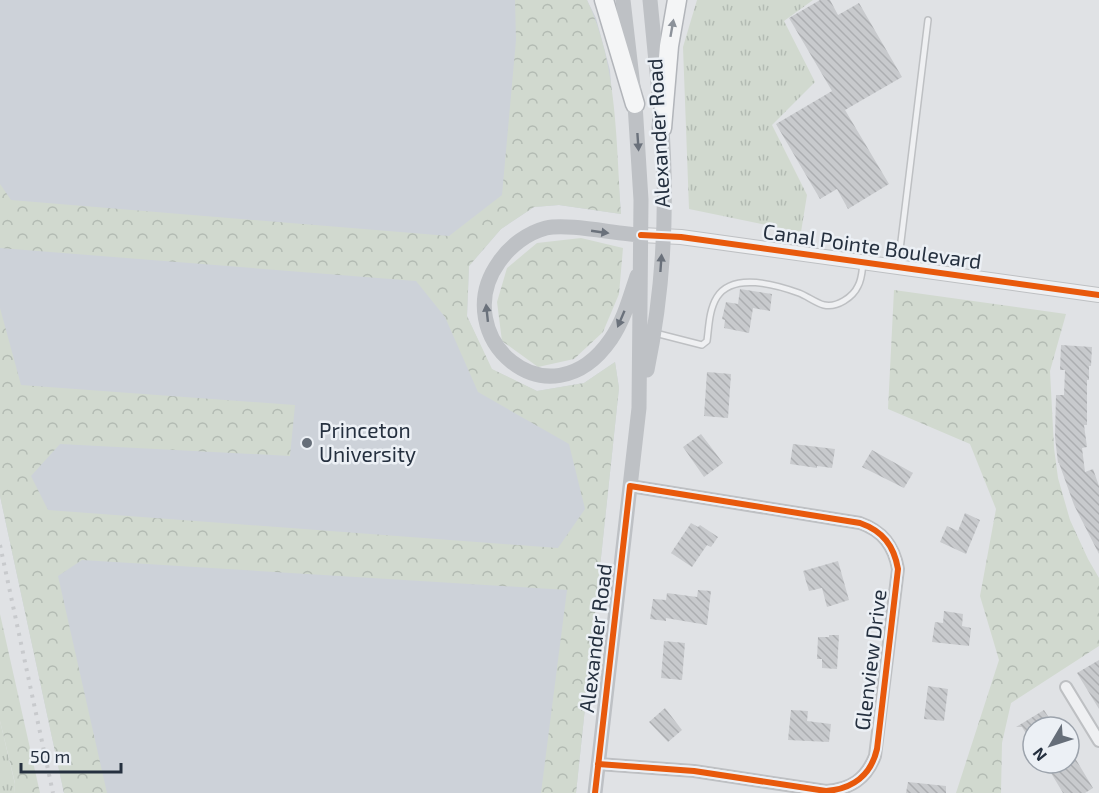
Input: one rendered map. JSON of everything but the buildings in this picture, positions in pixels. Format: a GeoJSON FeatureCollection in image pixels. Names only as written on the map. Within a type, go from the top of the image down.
{"type":"FeatureCollection","features":[{"type":"Feature","properties":{"kind":"highway"},"geometry":{"type":"LineString","coordinates":[[604,0],[635,104]]}},
{"type":"Feature","properties":{"kind":"highway"},"geometry":{"type":"LineString","coordinates":[[662,128],[669,46],[677,0]]}},
{"type":"Feature","properties":{"kind":"main road","name":"Alexander Road"},"geometry":{"type":"LineString","coordinates":[[623,0],[635,104],[641,235],[639,408]]}},
{"type":"Feature","properties":{"kind":"main road","name":"Alexander Road"},"geometry":{"type":"LineString","coordinates":[[595,793],[639,408],[654,332],[663,236],[662,128],[650,0]]}},
{"type":"Feature","properties":{"kind":"main road"},"geometry":{"type":"LineString","coordinates":[[641,235],[560,227],[536,232],[518,242],[500,261],[488,285],[485,307],[493,339],[506,358],[525,371],[546,376],[575,372],[590,363],[611,339],[621,320],[641,265]]}},
{"type":"Feature","properties":{"kind":"street","name":"Canal Pointe Boulevard"},"geometry":{"type":"LineString","coordinates":[[641,235],[663,236],[1099,295]]}},
{"type":"Feature","properties":{"kind":"street","name":"Glenview Drive"},"geometry":{"type":"LineString","coordinates":[[598,764],[694,771],[826,791],[852,786],[866,773],[875,756],[898,569],[891,545],[872,527],[860,523],[630,486]]}},
{"type":"Feature","properties":{"kind":"street"},"geometry":{"type":"LineString","coordinates":[[1066,687],[1099,741]]}},
{"type":"Feature","properties":{"kind":"lane"},"geometry":{"type":"LineString","coordinates":[[898,268],[928,20]]}},
{"type":"Feature","properties":{"kind":"lane"},"geometry":{"type":"LineString","coordinates":[[654,332],[702,345],[707,341],[711,308],[719,294],[730,287],[748,281],[780,287],[825,305],[836,304],[849,297],[858,287],[863,263]]}},
{"type":"Feature","properties":{"kind":"shaded area","name":"Princeton University"},"geometry":{"type":"Polygon","coordinates":[[[0,0],[587,0],[596,18],[610,70],[621,214],[559,205],[534,207],[501,229],[469,266],[467,316],[491,369],[537,391],[584,383],[615,362],[619,388],[576,793],[64,793],[0,496],[0,0]]]}},
{"type":"Feature","properties":{"kind":"green space"},"geometry":{"type":"Polygon","coordinates":[[[515,0],[587,0],[605,51],[614,105],[621,214],[559,205],[534,207],[501,229],[469,266],[467,316],[492,369],[537,391],[584,383],[615,362],[619,388],[576,793],[541,793],[567,590],[82,560],[58,576],[107,793],[64,793],[0,496],[0,308],[21,385],[295,405],[290,456],[60,444],[31,476],[48,510],[558,548],[585,509],[569,444],[478,392],[445,317],[416,281],[0,248],[0,184],[11,200],[449,236],[502,195],[516,40],[515,0]]]}},
{"type":"Feature","properties":{"kind":"green space"},"geometry":{"type":"Polygon","coordinates":[[[697,0],[813,0],[784,21],[815,82],[772,125],[807,195],[801,232],[689,209],[683,47],[697,0]]]}},
{"type":"Feature","properties":{"kind":"green space"},"geometry":{"type":"Polygon","coordinates":[[[581,238],[623,248],[619,294],[603,332],[574,359],[538,367],[502,341],[497,302],[507,268],[537,243],[581,238]]]}},
{"type":"Feature","properties":{"kind":"green space"},"geometry":{"type":"Polygon","coordinates":[[[894,290],[1066,314],[1050,371],[1054,448],[1058,478],[1070,520],[1099,578],[1099,646],[1011,703],[1002,743],[1001,793],[956,793],[999,660],[980,596],[996,509],[970,444],[888,409],[894,290]]]}},
{"type":"Feature","properties":{"kind":"green space"},"geometry":{"type":"Polygon","coordinates":[[[0,614],[40,793],[14,793],[15,783],[0,721],[0,614]]]}},
{"type":"Feature","properties":{"kind":"green space"},"geometry":{"type":"Polygon","coordinates":[[[0,721],[15,784],[14,793],[0,793],[0,721]]]}},
{"type":"Feature","properties":{"kind":"railway"},"geometry":{"type":"LineString","coordinates":[[0,545],[53,793]]}},
{"type":"Feature","properties":{"kind":"cycle path"},"geometry":{"type":"LineString","coordinates":[[641,235],[681,237],[1099,295]]}},
{"type":"Feature","properties":{"kind":"cycle path"},"geometry":{"type":"LineString","coordinates":[[595,793],[630,486],[860,523],[875,530],[886,540],[894,553],[898,569],[877,749],[870,766],[859,779],[845,787],[826,791],[694,771],[598,764]]}},
{"type":"Feature","properties":{"kind":"place","name":"Princeton University"},"geometry":{"type":"Point","coordinates":[307,443]}}]}
